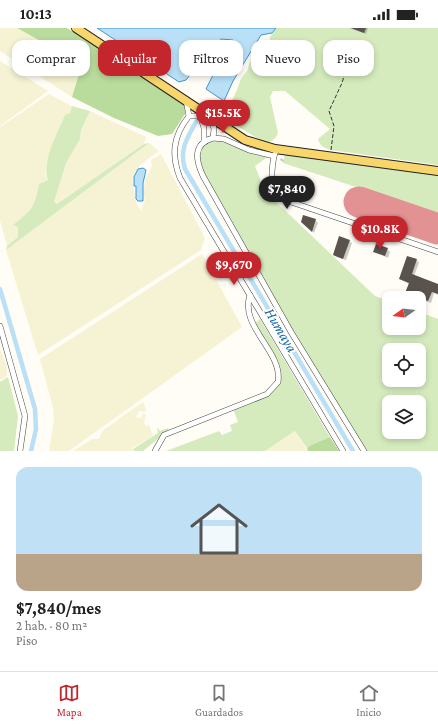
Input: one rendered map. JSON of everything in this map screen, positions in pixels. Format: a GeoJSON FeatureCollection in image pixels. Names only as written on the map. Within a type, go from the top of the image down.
{"type":"FeatureCollection","features":[{"type":"Feature","properties":{"kind":"main road"},"geometry":{"type":"LineString","coordinates":[[76,28],[245,140],[275,153],[331,156],[438,171]]}},
{"type":"Feature","properties":{"kind":"street"},"geometry":{"type":"LineString","coordinates":[[186,100],[188,116],[183,123],[174,144],[175,164],[187,192],[343,451]]}},
{"type":"Feature","properties":{"kind":"street"},"geometry":{"type":"LineString","coordinates":[[209,115],[214,130],[213,138]]}},
{"type":"Feature","properties":{"kind":"street"},"geometry":{"type":"LineString","coordinates":[[188,116],[196,116],[201,118],[204,128],[204,142]]}},
{"type":"Feature","properties":{"kind":"street"},"geometry":{"type":"LineString","coordinates":[[364,451],[292,332],[210,189],[197,161],[198,151],[204,142],[213,138],[224,139],[249,150],[275,153],[271,172],[273,185],[281,195],[291,202],[438,252]]}},
{"type":"Feature","properties":{"kind":"street"},"geometry":{"type":"LineString","coordinates":[[155,451],[164,435],[267,394],[275,387],[279,375],[278,367],[252,321],[248,309],[250,296]]}},
{"type":"Feature","properties":{"kind":"street"},"geometry":{"type":"LineString","coordinates":[[252,321],[262,316]]}},
{"type":"Feature","properties":{"kind":"street"},"geometry":{"type":"LineString","coordinates":[[0,326],[25,416],[20,451]]}},
{"type":"Feature","properties":{"kind":"path"},"geometry":{"type":"LineString","coordinates":[[331,156],[334,126],[330,119],[330,111],[344,76]]}},
{"type":"Feature","properties":{"kind":"shaded area"},"geometry":{"type":"Polygon","coordinates":[[[0,28],[17,28],[39,40],[12,40],[12,59],[0,51],[0,28]]]}},
{"type":"Feature","properties":{"kind":"shaded area"},"geometry":{"type":"Polygon","coordinates":[[[0,61],[12,68],[12,76],[24,76],[48,91],[0,126],[0,61]]]}},
{"type":"Feature","properties":{"kind":"shaded area"},"geometry":{"type":"Polygon","coordinates":[[[39,76],[78,76],[72,97],[39,76]]]}},
{"type":"Feature","properties":{"kind":"shaded area"},"geometry":{"type":"Polygon","coordinates":[[[49,94],[72,106],[47,160],[45,173],[48,180],[39,184],[36,202],[30,212],[13,225],[18,227],[18,237],[7,246],[0,220],[0,127],[49,94]]]}},
{"type":"Feature","properties":{"kind":"shaded area"},"geometry":{"type":"Polygon","coordinates":[[[90,111],[146,137],[144,144],[57,204],[54,202],[66,163],[80,139],[81,130],[90,111]]]}},
{"type":"Feature","properties":{"kind":"shaded area"},"geometry":{"type":"Polygon","coordinates":[[[149,143],[159,151],[140,165],[132,179],[136,203],[141,211],[145,200],[143,193],[146,177],[152,167],[151,160],[161,154],[205,238],[201,250],[38,355],[6,250],[149,143]]]}},
{"type":"Feature","properties":{"kind":"shaded area"},"geometry":{"type":"Polygon","coordinates":[[[202,254],[242,327],[69,451],[49,451],[54,420],[53,408],[40,359],[202,254]]]}},
{"type":"Feature","properties":{"kind":"shaded area"},"geometry":{"type":"Polygon","coordinates":[[[0,349],[7,365],[7,373],[6,377],[0,380],[0,349]]]}},
{"type":"Feature","properties":{"kind":"shaded area"},"geometry":{"type":"Polygon","coordinates":[[[143,402],[146,409],[145,412],[139,411],[136,417],[141,418],[142,414],[146,414],[144,423],[146,426],[149,425],[153,436],[132,448],[133,451],[73,451],[92,439],[99,439],[103,430],[117,421],[123,431],[117,420],[143,402]]]}},
{"type":"Feature","properties":{"kind":"shaded area"},"geometry":{"type":"Polygon","coordinates":[[[295,431],[308,451],[265,451],[295,431]]]}},
{"type":"Feature","properties":{"kind":"green space"},"geometry":{"type":"Polygon","coordinates":[[[17,28],[67,28],[85,40],[39,40],[17,28]]]}},
{"type":"Feature","properties":{"kind":"green space"},"geometry":{"type":"Polygon","coordinates":[[[276,28],[438,28],[438,165],[331,150],[324,147],[318,139],[330,129],[285,91],[273,91],[270,97],[278,133],[275,139],[269,142],[265,143],[222,117],[224,108],[233,99],[242,76],[247,71],[251,61],[251,76],[315,76],[315,40],[270,40],[270,37],[276,28]]]}},
{"type":"Feature","properties":{"kind":"green space"},"geometry":{"type":"Polygon","coordinates":[[[90,43],[98,48],[98,76],[140,76],[185,106],[185,114],[172,134],[158,136],[114,118],[72,97],[78,76],[90,76],[90,43]]]}},
{"type":"Feature","properties":{"kind":"green space"},"geometry":{"type":"Polygon","coordinates":[[[72,106],[90,111],[81,130],[80,139],[66,163],[54,202],[57,204],[144,144],[149,143],[6,250],[7,246],[18,237],[18,227],[13,225],[28,212],[34,204],[39,184],[48,180],[46,172],[48,156],[65,115],[70,113],[72,106]]]}},
{"type":"Feature","properties":{"kind":"green space"},"geometry":{"type":"Polygon","coordinates":[[[220,137],[269,156],[255,166],[263,187],[273,199],[375,296],[382,298],[382,335],[426,335],[426,315],[438,319],[438,451],[365,451],[201,178],[196,161],[204,141],[220,137]]]}},
{"type":"Feature","properties":{"kind":"green space"},"geometry":{"type":"Polygon","coordinates":[[[285,154],[438,175],[438,224],[360,197],[362,189],[283,163],[285,154]]]}},
{"type":"Feature","properties":{"kind":"green space"},"geometry":{"type":"Polygon","coordinates":[[[260,319],[330,437],[307,448],[295,431],[265,451],[166,451],[219,431],[222,435],[232,431],[230,425],[238,422],[232,406],[265,394],[279,378],[255,323],[260,319]]]}},
{"type":"Feature","properties":{"kind":"green space"},"geometry":{"type":"Polygon","coordinates":[[[8,377],[18,416],[14,451],[0,451],[0,382],[8,377]]]}},
{"type":"Feature","properties":{"kind":"green space"},"geometry":{"type":"Polygon","coordinates":[[[158,428],[160,431],[168,428],[169,430],[143,451],[134,451],[133,449],[158,433],[158,428]]]}},
{"type":"Feature","properties":{"kind":"green space"},"geometry":{"type":"Polygon","coordinates":[[[330,437],[339,451],[308,451],[307,448],[311,445],[330,437]]]}},
{"type":"Feature","properties":{"kind":"water"},"geometry":{"type":"Polygon","coordinates":[[[97,28],[276,28],[272,33],[261,35],[258,40],[251,40],[251,51],[243,65],[243,40],[179,40],[179,76],[189,76],[186,80],[179,82],[170,76],[171,40],[115,40],[97,28]]]}},
{"type":"Feature","properties":{"kind":"water"},"geometry":{"type":"Polygon","coordinates":[[[236,76],[224,101],[206,89],[212,77],[236,76]]]}},
{"type":"Feature","properties":{"kind":"water"},"geometry":{"type":"Polygon","coordinates":[[[143,168],[146,170],[143,183],[143,201],[138,201],[136,199],[134,177],[138,169],[143,168]]]}},
{"type":"Feature","properties":{"kind":"building"},"geometry":{"type":"Polygon","coordinates":[[[351,28],[366,28],[364,33],[351,28]]]}},
{"type":"Feature","properties":{"kind":"building"},"geometry":{"type":"Polygon","coordinates":[[[303,215],[316,219],[312,232],[301,222],[303,215]]]}},
{"type":"Feature","properties":{"kind":"building"},"geometry":{"type":"Polygon","coordinates":[[[339,236],[350,240],[343,259],[333,255],[339,236]]]}},
{"type":"Feature","properties":{"kind":"building"},"geometry":{"type":"Polygon","coordinates":[[[376,244],[388,248],[385,256],[373,252],[376,244]]]}},
{"type":"Feature","properties":{"kind":"building"},"geometry":{"type":"Polygon","coordinates":[[[407,256],[417,259],[412,274],[438,284],[438,294],[432,292],[428,301],[426,300],[426,291],[406,291],[409,283],[399,279],[407,256]]]}},
{"type":"Feature","properties":{"kind":"waterway","name":"Humaya"},"geometry":{"type":"LineString","coordinates":[[196,122],[183,150],[183,162],[185,169],[353,451]]}},
{"type":"Feature","properties":{"kind":"waterway"},"geometry":{"type":"LineString","coordinates":[[0,289],[35,409],[36,429],[31,451]]}},
{"type":"Feature","properties":{"kind":"runway"},"geometry":{"type":"LineString","coordinates":[[359,202],[438,229]]}}]}
